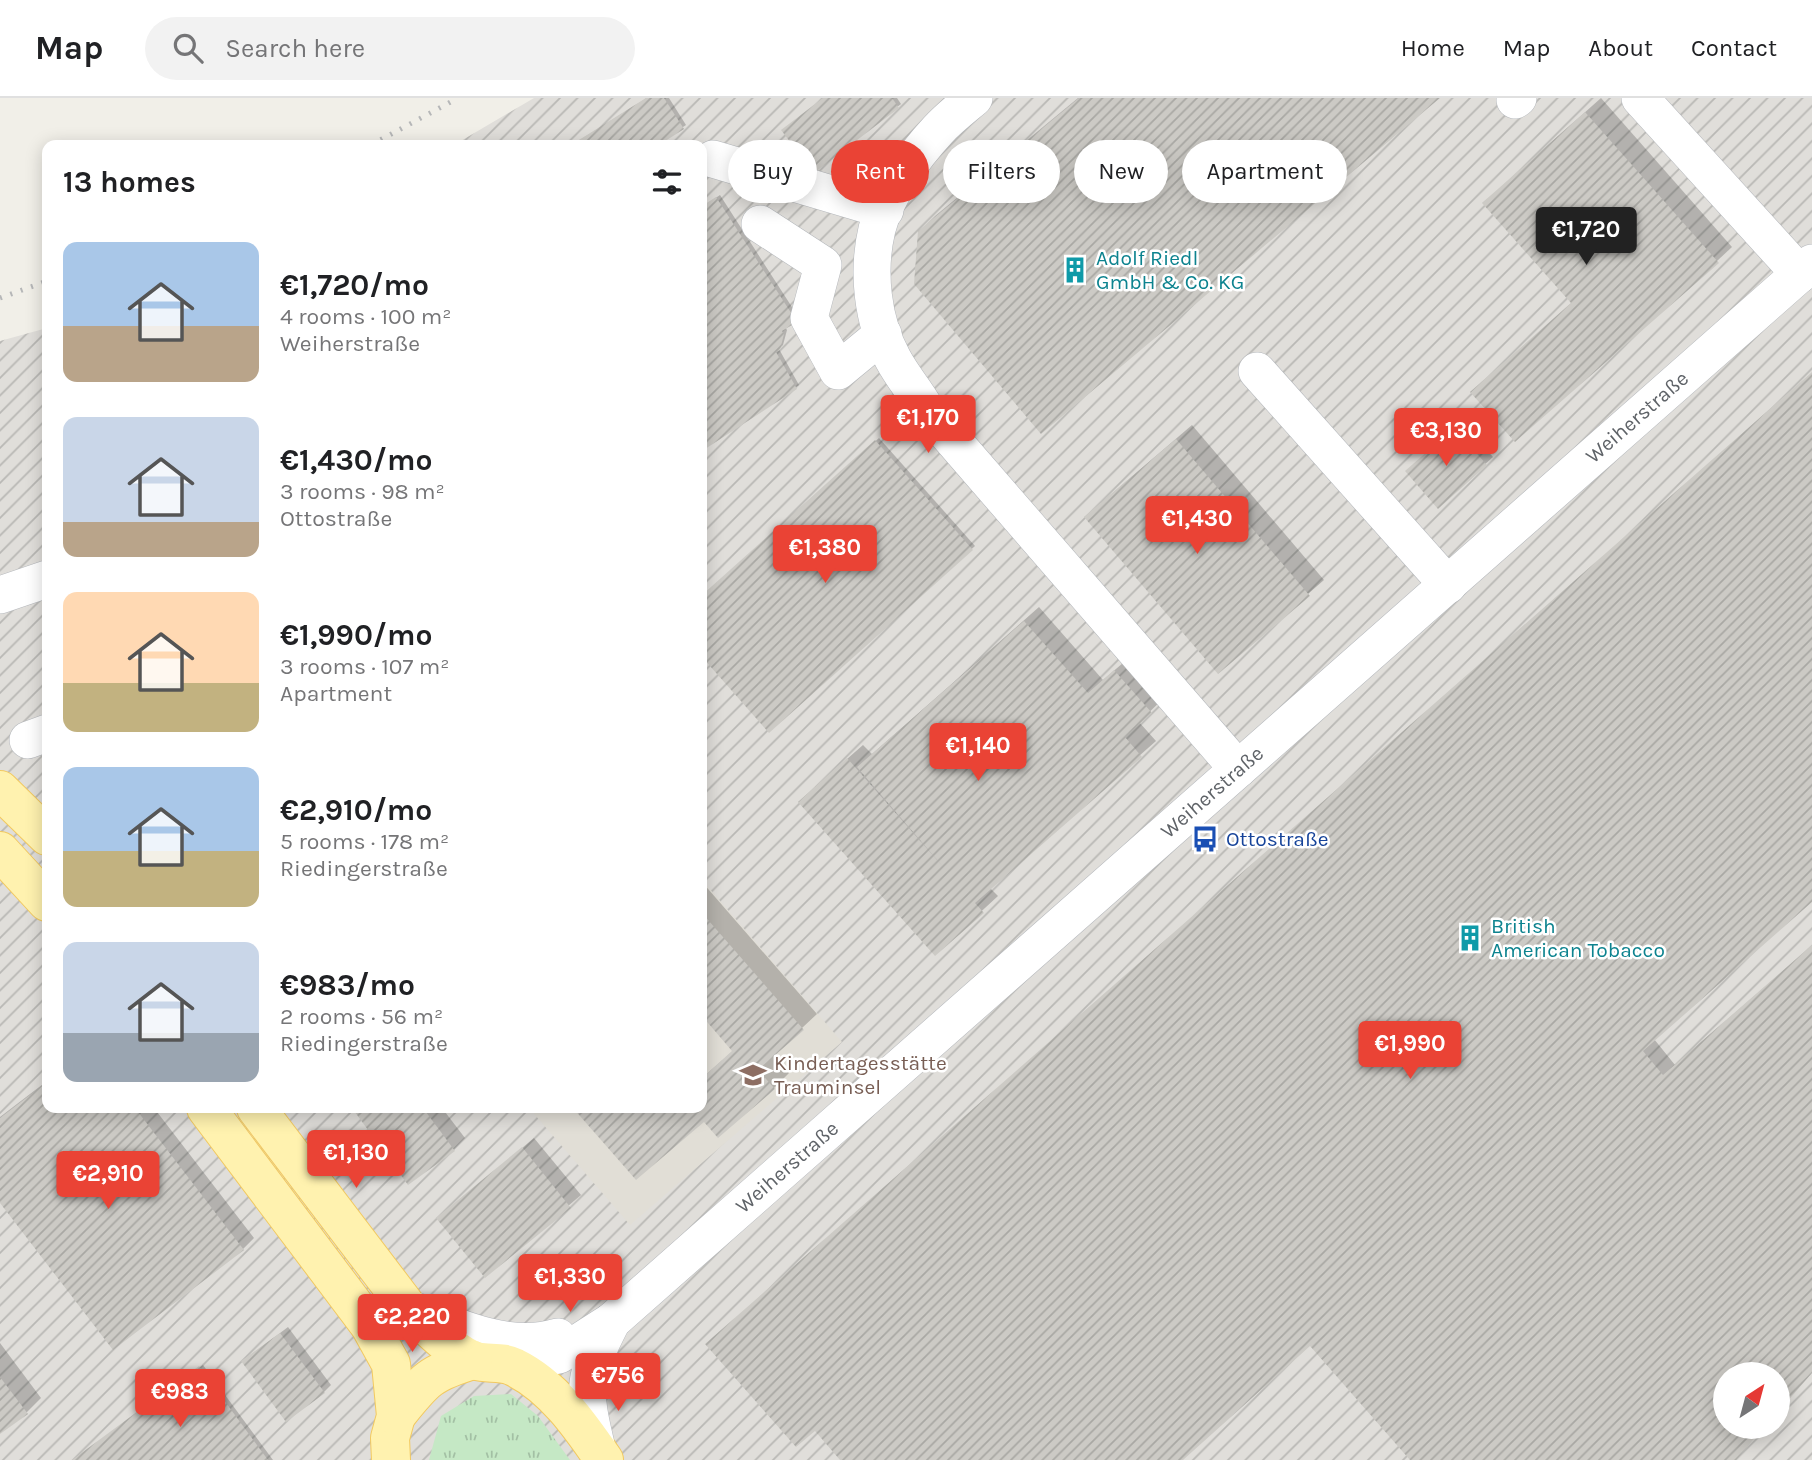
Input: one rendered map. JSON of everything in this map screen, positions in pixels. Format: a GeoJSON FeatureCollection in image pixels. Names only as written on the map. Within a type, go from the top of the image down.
{"type":"FeatureCollection","features":[{"type":"Feature","properties":{"kind":"main road"},"geometry":{"type":"LineString","coordinates":[[0,790],[42,831]]}},
{"type":"Feature","properties":{"kind":"main road"},"geometry":{"type":"LineString","coordinates":[[0,851],[42,897]]}},
{"type":"Feature","properties":{"kind":"main road"},"geometry":{"type":"LineString","coordinates":[[210,1113],[370,1326],[391,1364],[396,1416],[390,1438],[391,1460]]}},
{"type":"Feature","properties":{"kind":"main road"},"geometry":{"type":"LineString","coordinates":[[260,1113],[408,1308],[436,1336],[473,1360]]}},
{"type":"Feature","properties":{"kind":"main road"},"geometry":{"type":"LineString","coordinates":[[396,1416],[422,1383],[444,1369],[473,1360],[511,1365],[538,1381],[554,1396],[600,1455]]}},
{"type":"Feature","properties":{"kind":"street"},"geometry":{"type":"LineString","coordinates":[[974,98],[939,130],[912,163],[877,228],[873,271],[875,309],[892,358],[925,408],[1238,769]]}},
{"type":"Feature","properties":{"kind":"street"},"geometry":{"type":"LineString","coordinates":[[1640,98],[1806,269]]}},
{"type":"Feature","properties":{"kind":"street"},"geometry":{"type":"LineString","coordinates":[[713,159],[886,210]]}},
{"type":"Feature","properties":{"kind":"street"},"geometry":{"type":"LineString","coordinates":[[760,225],[823,265],[873,271]]}},
{"type":"Feature","properties":{"kind":"street"},"geometry":{"type":"LineString","coordinates":[[823,265],[809,318],[838,371],[883,334]]}},
{"type":"Feature","properties":{"kind":"street","name":"Weiherstraße"},"geometry":{"type":"LineString","coordinates":[[612,1321],[1806,269]]}},
{"type":"Feature","properties":{"kind":"street"},"geometry":{"type":"LineString","coordinates":[[1256,371],[1448,585]]}},
{"type":"Feature","properties":{"kind":"street"},"geometry":{"type":"LineString","coordinates":[[0,595],[42,581]]}},
{"type":"Feature","properties":{"kind":"street"},"geometry":{"type":"LineString","coordinates":[[408,1308],[465,1331],[505,1339],[545,1341],[612,1321]]}},
{"type":"Feature","properties":{"kind":"street"},"geometry":{"type":"LineString","coordinates":[[511,1365],[559,1356],[612,1321]]}},
{"type":"Feature","properties":{"kind":"street"},"geometry":{"type":"LineString","coordinates":[[600,1455],[587,1407],[586,1385],[594,1357],[612,1321]]}},
{"type":"Feature","properties":{"kind":"shaded area"},"geometry":{"type":"Polygon","coordinates":[[[534,98],[1812,98],[1812,1460],[0,1460],[0,341],[42,329],[42,1113],[707,1113],[707,140],[463,140],[534,98]]]}},
{"type":"Feature","properties":{"kind":"shaded area","name":"Kindertagesstätte Trauminsel"},"geometry":{"type":"Polygon","coordinates":[[[707,886],[842,1042],[630,1225],[533,1113],[707,1113],[707,886]]]}},
{"type":"Feature","properties":{"kind":"green space"},"geometry":{"type":"Polygon","coordinates":[[[511,1394],[538,1416],[570,1460],[429,1460],[441,1416],[474,1396],[511,1394]]]}},
{"type":"Feature","properties":{"kind":"building"},"geometry":{"type":"Polygon","coordinates":[[[646,98],[664,98],[684,129],[667,140],[579,140],[646,98]]]}},
{"type":"Feature","properties":{"kind":"building"},"geometry":{"type":"Polygon","coordinates":[[[823,98],[892,98],[899,108],[857,140],[831,140],[831,160],[817,171],[817,140],[789,140],[781,130],[823,98]]]}},
{"type":"Feature","properties":{"kind":"building","name":"Adolf Riedl GmbH & Co. KG"},"geometry":{"type":"Polygon","coordinates":[[[1079,98],[1440,98],[1347,176],[1347,140],[1182,140],[1182,203],[1315,203],[1041,434],[914,284],[918,231],[952,203],[1060,203],[1060,140],[1028,140],[1079,98]]]}},
{"type":"Feature","properties":{"kind":"building"},"geometry":{"type":"Polygon","coordinates":[[[1585,112],[1719,263],[1515,442],[1470,392],[1571,303],[1482,203],[1585,112]]]}},
{"type":"Feature","properties":{"kind":"building"},"geometry":{"type":"Polygon","coordinates":[[[716,197],[797,322],[782,331],[784,334],[780,350],[776,352],[797,389],[707,448],[707,203],[716,197]]]}},
{"type":"Feature","properties":{"kind":"building","name":"British American Tobacco"},"geometry":{"type":"Polygon","coordinates":[[[1812,372],[1812,902],[1643,1051],[1663,1075],[1812,945],[1812,1373],[1790,1398],[1790,1362],[1713,1362],[1713,1439],[1754,1439],[1736,1460],[1410,1460],[1310,1346],[1183,1460],[840,1460],[815,1431],[796,1447],[705,1344],[1812,372]]]}},
{"type":"Feature","properties":{"kind":"building"},"geometry":{"type":"Polygon","coordinates":[[[1454,428],[1487,465],[1438,509],[1405,471],[1454,428]]]}},
{"type":"Feature","properties":{"kind":"building"},"geometry":{"type":"Polygon","coordinates":[[[1176,439],[1310,596],[1218,674],[1084,517],[1176,439]]]}},
{"type":"Feature","properties":{"kind":"building"},"geometry":{"type":"Polygon","coordinates":[[[875,440],[973,550],[769,733],[707,663],[707,591],[875,440]]]}},
{"type":"Feature","properties":{"kind":"building"},"geometry":{"type":"Polygon","coordinates":[[[1024,621],[1088,693],[1114,670],[1152,713],[1125,737],[1142,757],[975,903],[984,913],[935,956],[798,802],[847,758],[945,869],[857,767],[1024,621]]]}},
{"type":"Feature","properties":{"kind":"building"},"geometry":{"type":"Polygon","coordinates":[[[707,919],[804,1030],[758,1070],[775,1089],[718,1138],[704,1122],[636,1180],[577,1113],[707,1113],[707,1074],[732,1051],[707,1022],[707,919]]]}},
{"type":"Feature","properties":{"kind":"building"},"geometry":{"type":"Polygon","coordinates":[[[42,1086],[42,1113],[139,1113],[244,1250],[113,1350],[0,1203],[0,1118],[42,1086]]]}},
{"type":"Feature","properties":{"kind":"building"},"geometry":{"type":"Polygon","coordinates":[[[356,1113],[427,1113],[455,1151],[408,1185],[356,1113]]]}},
{"type":"Feature","properties":{"kind":"building"},"geometry":{"type":"Polygon","coordinates":[[[522,1147],[571,1208],[485,1278],[436,1218],[522,1147]]]}},
{"type":"Feature","properties":{"kind":"building"},"geometry":{"type":"Polygon","coordinates":[[[280,1333],[325,1393],[286,1422],[241,1361],[280,1333]]]}},
{"type":"Feature","properties":{"kind":"building"},"geometry":{"type":"Polygon","coordinates":[[[199,1366],[268,1460],[72,1460],[199,1366]]]}},
{"type":"Feature","properties":{"kind":"building"},"geometry":{"type":"Polygon","coordinates":[[[0,1377],[28,1414],[0,1434],[0,1377]]]}},
{"type":"Feature","properties":{"kind":"railway"},"geometry":{"type":"LineString","coordinates":[[380,140],[458,98]]}},
{"type":"Feature","properties":{"kind":"railway"},"geometry":{"type":"LineString","coordinates":[[0,298],[42,283]]}},
{"type":"Feature","properties":{"kind":"place","name":"Adolf Riedl GmbH & Co. KG"},"geometry":{"type":"Point","coordinates":[1075,270]}},
{"type":"Feature","properties":{"kind":"place","name":"Ottostraße"},"geometry":{"type":"Point","coordinates":[1205,839]}},
{"type":"Feature","properties":{"kind":"place","name":"British American Tobacco"},"geometry":{"type":"Point","coordinates":[1470,938]}},
{"type":"Feature","properties":{"kind":"place","name":"Kindertagesstätte Trauminsel"},"geometry":{"type":"Point","coordinates":[753,1075]}}]}
